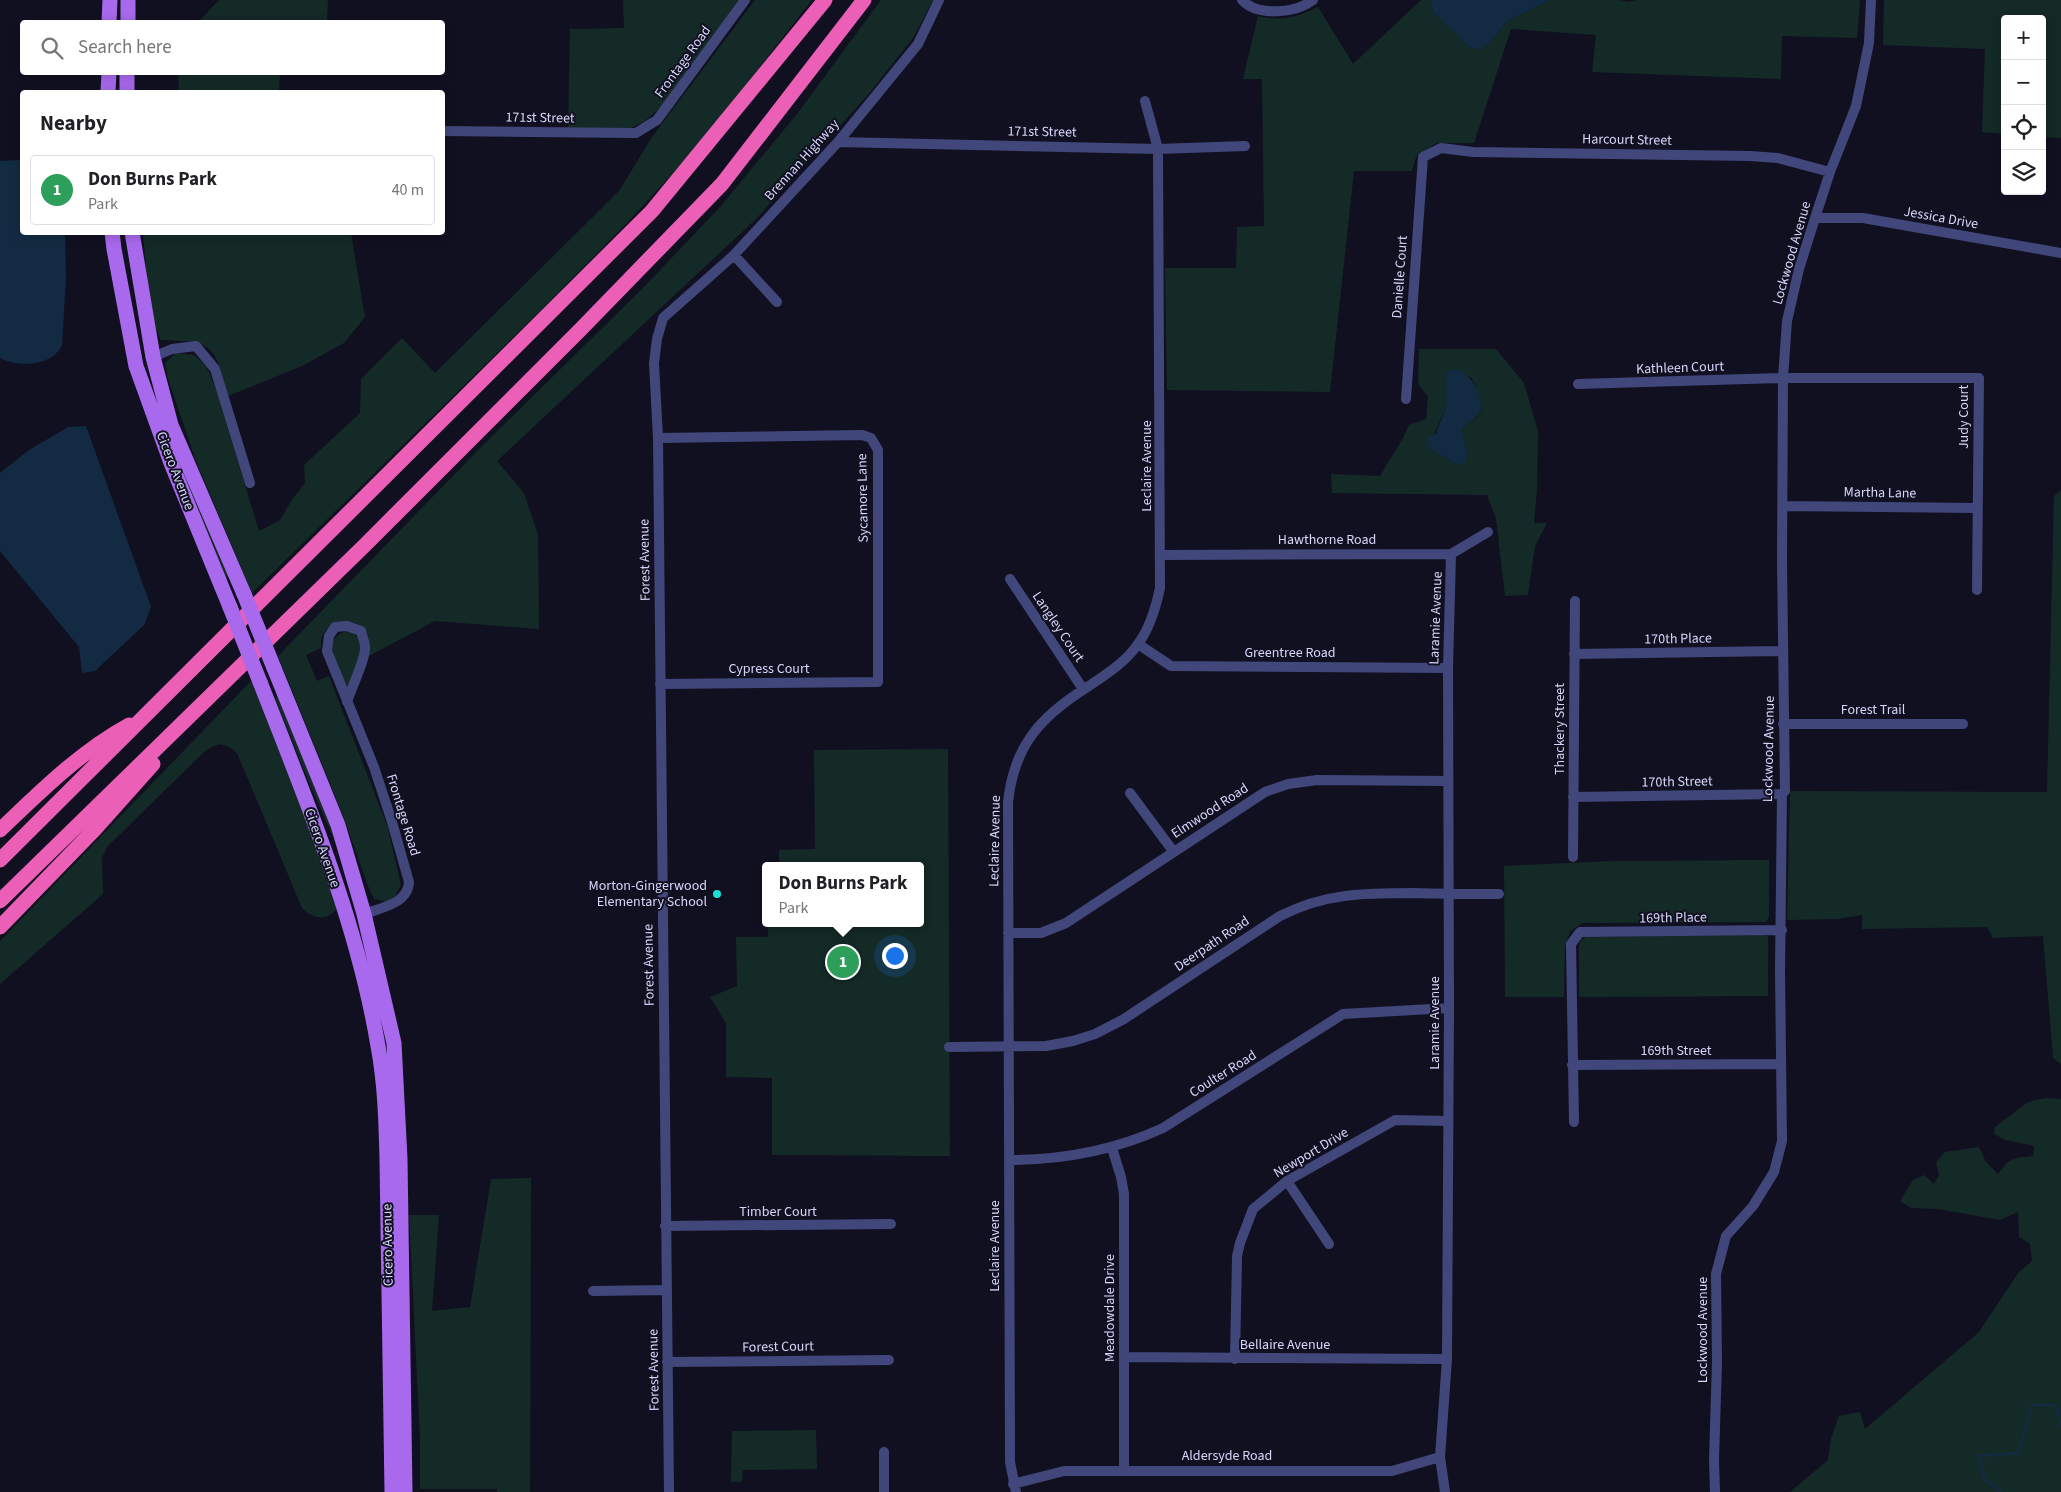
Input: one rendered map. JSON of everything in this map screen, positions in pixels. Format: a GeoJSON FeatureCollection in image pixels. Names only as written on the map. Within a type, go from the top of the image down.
{"type":"FeatureCollection","features":[{"type":"Feature","properties":{"kind":"highway"},"geometry":{"type":"LineString","coordinates":[[0,860],[652,211],[825,0]]}},
{"type":"Feature","properties":{"kind":"highway"},"geometry":{"type":"LineString","coordinates":[[0,901],[365,545],[722,184],[864,0]]}},
{"type":"Feature","properties":{"kind":"highway"},"geometry":{"type":"LineString","coordinates":[[0,927],[95,829],[238,669]]}},
{"type":"Feature","properties":{"kind":"highway"},"geometry":{"type":"LineString","coordinates":[[0,830],[44,789],[107,737],[143,717]]}},
{"type":"Feature","properties":{"kind":"main road"},"geometry":{"type":"LineString","coordinates":[[110,0],[110,20]]}},
{"type":"Feature","properties":{"kind":"main road"},"geometry":{"type":"LineString","coordinates":[[128,0],[128,20]]}},
{"type":"Feature","properties":{"kind":"main road"},"geometry":{"type":"LineString","coordinates":[[108,90],[109,75]]}},
{"type":"Feature","properties":{"kind":"main road"},"geometry":{"type":"LineString","coordinates":[[127,75],[127,90]]}},
{"type":"Feature","properties":{"kind":"main road","name":"Cicero Avenue"},"geometry":{"type":"LineString","coordinates":[[112,235],[136,366],[171,463],[308,806],[348,921],[378,1046],[386,1111],[392,1492]]}},
{"type":"Feature","properties":{"kind":"main road","name":"Cicero Avenue"},"geometry":{"type":"LineString","coordinates":[[132,235],[152,357],[171,425],[244,594],[338,825],[364,914],[394,1043],[400,1159],[405,1492]]}},
{"type":"Feature","properties":{"kind":"main road"},"geometry":{"type":"LineString","coordinates":[[348,921],[364,914]]}},
{"type":"Feature","properties":{"kind":"street","name":"Frontage Road"},"geometry":{"type":"LineString","coordinates":[[636,133],[658,120],[745,0]]}},
{"type":"Feature","properties":{"kind":"street","name":"Brennan Highway"},"geometry":{"type":"LineString","coordinates":[[663,318],[734,256],[838,142],[918,44],[939,0]]}},
{"type":"Feature","properties":{"kind":"street"},"geometry":{"type":"LineString","coordinates":[[1242,0],[1246,4],[1276,12],[1305,6],[1313,0]]}},
{"type":"Feature","properties":{"kind":"street","name":"Lockwood Avenue"},"geometry":{"type":"LineString","coordinates":[[1716,1492],[1714,1460],[1717,1362],[1716,1274],[1726,1236],[1753,1206],[1774,1172],[1782,1141],[1782,794],[1784,791],[1783,378],[1787,321],[1799,269],[1815,218],[1830,172],[1856,106],[1869,43],[1871,0]]}},
{"type":"Feature","properties":{"kind":"street","name":"Leclaire Avenue"},"geometry":{"type":"LineString","coordinates":[[1014,1488],[1010,1462],[1008,802],[1012,775],[1023,748],[1033,732],[1052,712],[1110,673],[1138,644],[1156,605],[1160,588],[1158,149],[1145,101]]}},
{"type":"Feature","properties":{"kind":"street","name":"171st Street"},"geometry":{"type":"LineString","coordinates":[[445,131],[636,133]]}},
{"type":"Feature","properties":{"kind":"street","name":"171st Street"},"geometry":{"type":"LineString","coordinates":[[838,142],[1158,149],[1245,146]]}},
{"type":"Feature","properties":{"kind":"street","name":"Harcourt Street"},"geometry":{"type":"LineString","coordinates":[[1423,157],[1441,148],[1472,152],[1750,156],[1778,158],[1830,172]]}},
{"type":"Feature","properties":{"kind":"street","name":"Danielle Court"},"geometry":{"type":"LineString","coordinates":[[1406,399],[1423,157]]}},
{"type":"Feature","properties":{"kind":"street","name":"Jessica Drive"},"geometry":{"type":"LineString","coordinates":[[1815,218],[1864,218],[2061,253]]}},
{"type":"Feature","properties":{"kind":"street"},"geometry":{"type":"LineString","coordinates":[[734,256],[777,302]]}},
{"type":"Feature","properties":{"kind":"street","name":"Forest Avenue"},"geometry":{"type":"LineString","coordinates":[[663,318],[657,339],[654,363],[658,438],[668,1492]]}},
{"type":"Feature","properties":{"kind":"street"},"geometry":{"type":"LineString","coordinates":[[152,357],[172,349],[196,346],[216,369],[250,482]]}},
{"type":"Feature","properties":{"kind":"street","name":"Kathleen Court"},"geometry":{"type":"LineString","coordinates":[[1578,384],[1783,378]]}},
{"type":"Feature","properties":{"kind":"street","name":"Judy Court"},"geometry":{"type":"LineString","coordinates":[[1783,378],[1979,378],[1977,590]]}},
{"type":"Feature","properties":{"kind":"street","name":"Sycamore Lane"},"geometry":{"type":"LineString","coordinates":[[658,438],[862,435],[870,438],[878,450],[878,682]]}},
{"type":"Feature","properties":{"kind":"street","name":"Martha Lane"},"geometry":{"type":"LineString","coordinates":[[1783,506],[1977,508]]}},
{"type":"Feature","properties":{"kind":"street"},"geometry":{"type":"LineString","coordinates":[[1451,554],[1488,532]]}},
{"type":"Feature","properties":{"kind":"street","name":"Hawthorne Road"},"geometry":{"type":"LineString","coordinates":[[1161,555],[1451,554]]}},
{"type":"Feature","properties":{"kind":"street","name":"Laramie Avenue"},"geometry":{"type":"LineString","coordinates":[[1445,1492],[1440,1457],[1447,1359],[1448,668],[1451,554]]}},
{"type":"Feature","properties":{"kind":"street","name":"Langley Court"},"geometry":{"type":"LineString","coordinates":[[1010,579],[1083,690]]}},
{"type":"Feature","properties":{"kind":"street","name":"Thackery Street"},"geometry":{"type":"LineString","coordinates":[[1573,857],[1575,601]]}},
{"type":"Feature","properties":{"kind":"street","name":"Frontage Road"},"geometry":{"type":"LineString","coordinates":[[347,702],[361,665],[365,648],[361,631],[347,626],[335,627],[329,636],[327,652],[379,783],[409,882],[408,890],[401,899],[364,914]]}},
{"type":"Feature","properties":{"kind":"street","name":"Greentree Road"},"geometry":{"type":"LineString","coordinates":[[1138,644],[1171,666],[1448,668]]}},
{"type":"Feature","properties":{"kind":"street","name":"170th Place"},"geometry":{"type":"LineString","coordinates":[[1574,654],[1783,651]]}},
{"type":"Feature","properties":{"kind":"street","name":"Cypress Court"},"geometry":{"type":"LineString","coordinates":[[660,684],[878,682]]}},
{"type":"Feature","properties":{"kind":"street","name":"Forest Trail"},"geometry":{"type":"LineString","coordinates":[[1783,724],[1963,724]]}},
{"type":"Feature","properties":{"kind":"street","name":"Elmwood Road"},"geometry":{"type":"LineString","coordinates":[[1008,933],[1041,933],[1056,929],[1249,801],[1265,792],[1288,784],[1317,780],[1448,781]]}},
{"type":"Feature","properties":{"kind":"street"},"geometry":{"type":"LineString","coordinates":[[1130,793],[1173,851]]}},
{"type":"Feature","properties":{"kind":"street","name":"170th Street"},"geometry":{"type":"LineString","coordinates":[[1573,797],[1782,794]]}},
{"type":"Feature","properties":{"kind":"street","name":"Deerpath Road"},"geometry":{"type":"LineString","coordinates":[[949,1046],[1008,1047],[1058,1045],[1083,1039],[1124,1019],[1280,916],[1296,908],[1323,899],[1360,893],[1499,894]]}},
{"type":"Feature","properties":{"kind":"street","name":"169th Place"},"geometry":{"type":"LineString","coordinates":[[1572,1065],[1571,944],[1580,932],[1782,930]]}},
{"type":"Feature","properties":{"kind":"street","name":"Coulter Road"},"geometry":{"type":"LineString","coordinates":[[1009,1160],[1062,1158],[1112,1148],[1163,1128],[1343,1014],[1449,1008]]}},
{"type":"Feature","properties":{"kind":"street","name":"169th Street"},"geometry":{"type":"LineString","coordinates":[[1572,1065],[1781,1064]]}},
{"type":"Feature","properties":{"kind":"street"},"geometry":{"type":"LineString","coordinates":[[1572,1065],[1574,1122]]}},
{"type":"Feature","properties":{"kind":"street","name":"Newport Drive"},"geometry":{"type":"LineString","coordinates":[[1235,1359],[1237,1256],[1253,1209],[1287,1181],[1395,1120],[1448,1121]]}},
{"type":"Feature","properties":{"kind":"street","name":"Meadowdale Drive"},"geometry":{"type":"LineString","coordinates":[[1112,1148],[1124,1194],[1124,1470]]}},
{"type":"Feature","properties":{"kind":"street"},"geometry":{"type":"LineString","coordinates":[[1287,1181],[1328,1244]]}},
{"type":"Feature","properties":{"kind":"street","name":"Timber Court"},"geometry":{"type":"LineString","coordinates":[[665,1226],[891,1224]]}},
{"type":"Feature","properties":{"kind":"street"},"geometry":{"type":"LineString","coordinates":[[593,1290],[666,1290]]}},
{"type":"Feature","properties":{"kind":"street","name":"Bellaire Avenue"},"geometry":{"type":"LineString","coordinates":[[1124,1358],[1447,1359]]}},
{"type":"Feature","properties":{"kind":"street","name":"Forest Court"},"geometry":{"type":"LineString","coordinates":[[667,1362],[889,1360]]}},
{"type":"Feature","properties":{"kind":"street"},"geometry":{"type":"LineString","coordinates":[[884,1452],[884,1492]]}},
{"type":"Feature","properties":{"kind":"street","name":"Aldersyde Road"},"geometry":{"type":"LineString","coordinates":[[1014,1488],[1064,1470],[1392,1471],[1440,1457]]}},
{"type":"Feature","properties":{"kind":"green space"},"geometry":{"type":"Polygon","coordinates":[[[219,0],[328,0],[327,20],[200,20],[219,0]]]}},
{"type":"Feature","properties":{"kind":"green space"},"geometry":{"type":"Polygon","coordinates":[[[623,0],[741,0],[661,107],[644,122],[628,129],[568,128],[570,29],[624,28],[623,0]]]}},
{"type":"Feature","properties":{"kind":"green space"},"geometry":{"type":"Polygon","coordinates":[[[755,0],[812,0],[727,109],[675,171],[626,224],[540,311],[252,593],[196,461],[168,379],[165,363],[176,353],[194,355],[206,366],[215,386],[259,531],[280,520],[291,501],[305,483],[304,465],[360,413],[361,379],[402,338],[435,373],[619,191],[652,137],[755,0]]]}},
{"type":"Feature","properties":{"kind":"green space"},"geometry":{"type":"Polygon","coordinates":[[[881,0],[933,0],[913,38],[867,96],[756,219],[497,461],[524,493],[538,535],[539,629],[435,621],[369,656],[369,638],[364,629],[352,622],[345,622],[338,623],[326,630],[322,636],[321,648],[306,655],[317,681],[329,676],[388,828],[401,885],[395,896],[387,902],[374,899],[344,818],[278,656],[482,446],[643,288],[720,207],[797,114],[881,0]]]}},
{"type":"Feature","properties":{"kind":"green space"},"geometry":{"type":"Polygon","coordinates":[[[1421,0],[1431,0],[1433,12],[1469,47],[1481,50],[1490,43],[1507,21],[1550,0],[1620,0],[1629,2],[1636,0],[1860,0],[1857,38],[1782,36],[1781,79],[1592,72],[1596,35],[1511,29],[1474,143],[1436,143],[1416,157],[1412,171],[1354,171],[1330,392],[1167,390],[1165,268],[1236,268],[1237,227],[1264,226],[1262,79],[1243,79],[1258,16],[1275,19],[1289,18],[1318,7],[1353,64],[1421,0]]]}},
{"type":"Feature","properties":{"kind":"green space"},"geometry":{"type":"Polygon","coordinates":[[[1884,0],[2061,0],[2061,138],[2046,137],[2046,15],[2001,15],[2001,134],[1982,132],[1985,49],[1883,45],[1884,0]]]}},
{"type":"Feature","properties":{"kind":"green space"},"geometry":{"type":"Polygon","coordinates":[[[178,75],[280,75],[279,90],[179,90],[178,75]]]}},
{"type":"Feature","properties":{"kind":"green space"},"geometry":{"type":"Polygon","coordinates":[[[143,235],[351,235],[365,317],[344,343],[302,366],[228,396],[220,366],[210,350],[203,345],[192,342],[161,340],[153,316],[146,273],[143,235]]]}},
{"type":"Feature","properties":{"kind":"green space"},"geometry":{"type":"Polygon","coordinates":[[[1419,349],[1496,349],[1524,383],[1538,431],[1537,490],[1534,523],[1547,523],[1535,546],[1528,595],[1505,596],[1496,518],[1487,495],[1332,493],[1331,474],[1380,476],[1409,425],[1426,419],[1428,397],[1418,384],[1419,349]],[[1446,373],[1446,406],[1429,448],[1457,465],[1467,450],[1462,429],[1478,416],[1481,407],[1480,396],[1471,377],[1446,373]]]}},
{"type":"Feature","properties":{"kind":"green space"},"geometry":{"type":"Polygon","coordinates":[[[168,429],[229,575],[225,579],[174,456],[168,429]]]}},
{"type":"Feature","properties":{"kind":"green space"},"geometry":{"type":"Polygon","coordinates":[[[2060,491],[2061,1064],[2053,1058],[2043,936],[1993,938],[1987,927],[1862,929],[1862,915],[1837,919],[1787,920],[1790,791],[2047,792],[2054,496],[2060,491]]]}},
{"type":"Feature","properties":{"kind":"green space"},"geometry":{"type":"Polygon","coordinates":[[[347,631],[355,635],[359,640],[360,647],[357,665],[347,688],[333,656],[333,648],[334,640],[347,631]]]}},
{"type":"Feature","properties":{"kind":"green space"},"geometry":{"type":"Polygon","coordinates":[[[251,681],[300,799],[338,906],[334,911],[330,915],[321,918],[311,915],[302,908],[237,753],[222,744],[205,751],[107,847],[102,858],[103,894],[0,984],[0,941],[251,681]]]}},
{"type":"Feature","properties":{"kind":"green space"},"geometry":{"type":"Polygon","coordinates":[[[279,695],[340,846],[337,846],[275,699],[279,695]]]}},
{"type":"Feature","properties":{"kind":"green space"},"geometry":{"type":"Polygon","coordinates":[[[948,749],[950,1156],[772,1155],[772,1078],[726,1077],[726,1023],[710,997],[737,986],[736,937],[768,937],[768,927],[924,927],[924,862],[779,862],[779,850],[815,849],[814,750],[948,749]]]}},
{"type":"Feature","properties":{"kind":"green space"},"geometry":{"type":"Polygon","coordinates":[[[1769,860],[1769,917],[1766,922],[1582,923],[1570,932],[1565,946],[1564,997],[1505,997],[1504,866],[1615,861],[1769,860]]]}},
{"type":"Feature","properties":{"kind":"green space"},"geometry":{"type":"Polygon","coordinates":[[[1768,936],[1768,996],[1579,997],[1579,947],[1580,941],[1586,937],[1768,936]]]}},
{"type":"Feature","properties":{"kind":"green space"},"geometry":{"type":"Polygon","coordinates":[[[2045,1098],[2061,1099],[2061,1492],[1790,1492],[1828,1460],[1831,1439],[1839,1416],[1860,1412],[1865,1429],[1979,1332],[2019,1272],[2032,1261],[2030,1244],[2019,1237],[2018,1212],[2000,1220],[1938,1209],[1911,1208],[1900,1201],[1913,1180],[1924,1175],[1934,1184],[1939,1175],[1936,1162],[1945,1152],[1979,1147],[1986,1162],[1998,1174],[2012,1160],[2033,1156],[2034,1146],[2005,1140],[1994,1134],[1995,1127],[2028,1102],[2045,1098]]]}},
{"type":"Feature","properties":{"kind":"green space"},"geometry":{"type":"Polygon","coordinates":[[[531,1178],[530,1492],[497,1492],[497,1489],[420,1489],[420,1438],[409,1215],[439,1215],[432,1311],[470,1307],[491,1179],[531,1178]]]}},
{"type":"Feature","properties":{"kind":"green space"},"geometry":{"type":"Polygon","coordinates":[[[816,1430],[817,1469],[743,1470],[742,1482],[731,1482],[732,1431],[816,1430]]]}},
{"type":"Feature","properties":{"kind":"water"},"geometry":{"type":"Polygon","coordinates":[[[1431,0],[1550,0],[1507,21],[1490,43],[1481,50],[1469,47],[1433,12],[1431,0]]]}},
{"type":"Feature","properties":{"kind":"water"},"geometry":{"type":"Polygon","coordinates":[[[20,160],[20,235],[65,235],[66,278],[62,345],[58,352],[51,357],[35,363],[16,363],[0,358],[0,161],[20,160]]]}},
{"type":"Feature","properties":{"kind":"water"},"geometry":{"type":"Polygon","coordinates":[[[1451,370],[1461,370],[1465,374],[1477,389],[1481,401],[1479,414],[1462,429],[1467,450],[1466,462],[1457,465],[1429,448],[1427,438],[1436,434],[1446,406],[1446,373],[1451,370]]]}},
{"type":"Feature","properties":{"kind":"water"},"geometry":{"type":"Polygon","coordinates":[[[86,426],[151,607],[144,625],[95,671],[82,673],[79,647],[0,551],[0,473],[29,450],[68,427],[86,426]]]}},
{"type":"Feature","properties":{"kind":"waterway"},"geometry":{"type":"LineString","coordinates":[[2002,1492],[1985,1480],[1978,1456],[2018,1453],[2032,1405],[2055,1405],[2061,1425]]}},
{"type":"Feature","properties":{"kind":"place","name":"Morton-Gingerwood Elementary School"},"geometry":{"type":"Point","coordinates":[717,894]}},
{"type":"Feature","properties":{"kind":"place","name":"Don Burns Park"},"geometry":{"type":"Point","coordinates":[843,962]}}]}
